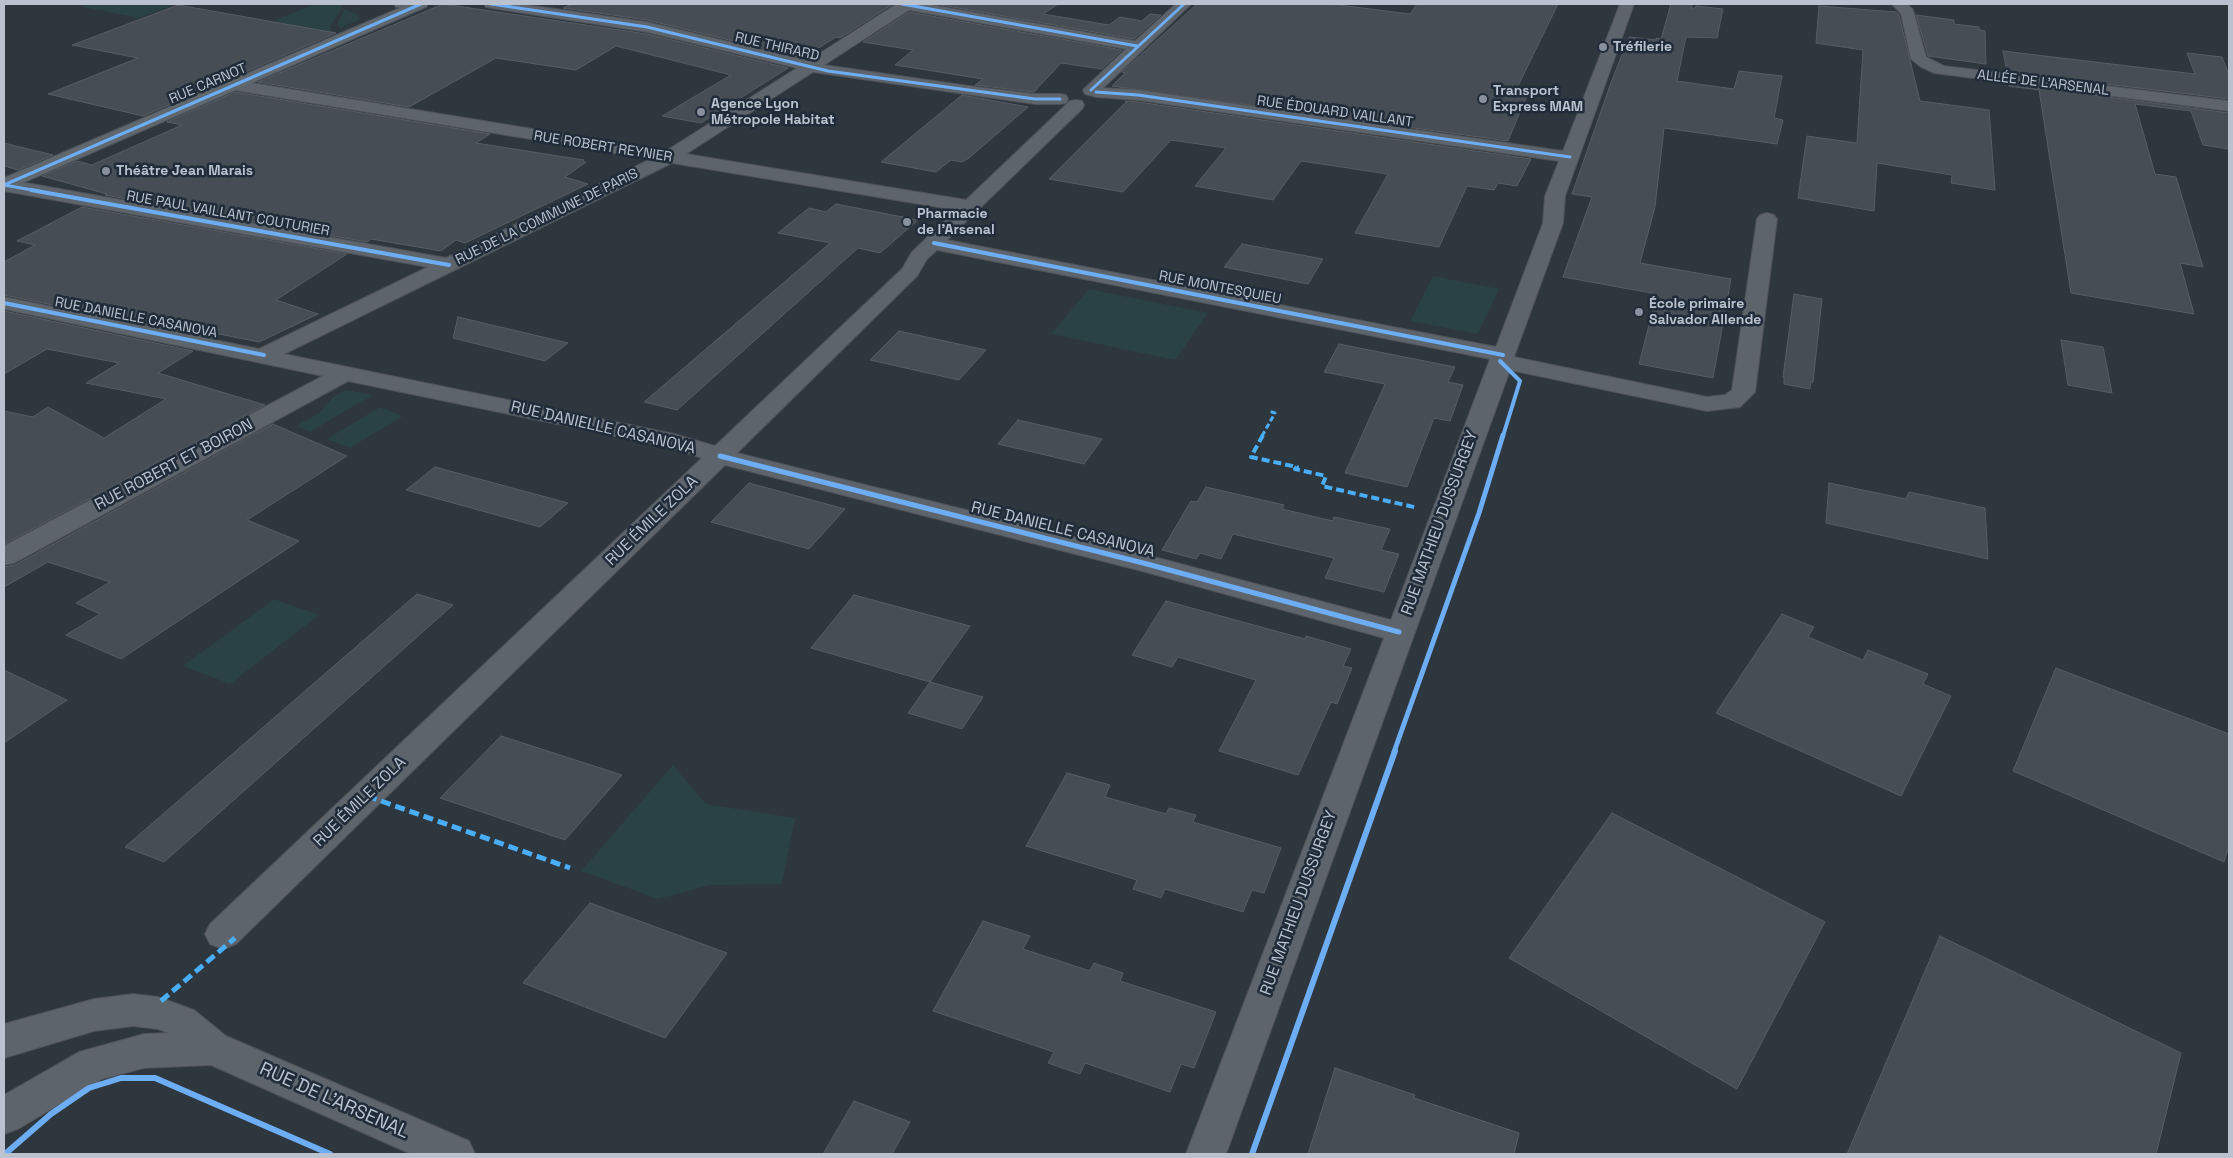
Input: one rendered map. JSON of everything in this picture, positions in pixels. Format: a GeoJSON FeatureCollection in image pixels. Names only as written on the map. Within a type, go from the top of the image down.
{"type":"FeatureCollection","features":[{"type":"Feature","properties":{"kind":"main road","name":"RUE CARNOT"},"geometry":{"type":"LineString","coordinates":[[4,185],[412,5]]}},
{"type":"Feature","properties":{"kind":"street","name":"RUE THIRARD"},"geometry":{"type":"LineString","coordinates":[[491,4],[646,27],[808,67],[969,91],[1068,102]]}},
{"type":"Feature","properties":{"kind":"street","name":"RUE DE LA COMMUNE DE PARIS"},"geometry":{"type":"LineString","coordinates":[[264,355],[668,158],[904,4]]}},
{"type":"Feature","properties":{"kind":"street"},"geometry":{"type":"LineString","coordinates":[[904,4],[1137,46]]}},
{"type":"Feature","properties":{"kind":"street"},"geometry":{"type":"LineString","coordinates":[[1094,91],[1137,46],[1184,4]]}},
{"type":"Feature","properties":{"kind":"street","name":"RUE MATHIEU DUSSURGEY"},"geometry":{"type":"LineString","coordinates":[[1206,1154],[1501,358],[1553,223],[1555,196],[1626,4]]}},
{"type":"Feature","properties":{"kind":"street","name":"ALLÉE DE L'ARSENAL"},"geometry":{"type":"LineString","coordinates":[[1899,4],[1908,13],[1919,59],[1940,70],[2229,106]]}},
{"type":"Feature","properties":{"kind":"street","name":"RUE ROBERT REYNIER"},"geometry":{"type":"LineString","coordinates":[[234,85],[972,207]]}},
{"type":"Feature","properties":{"kind":"street","name":"RUE ÉMILE ZOLA"},"geometry":{"type":"LineString","coordinates":[[223,934],[910,272],[919,256],[972,207],[1068,102],[1061,95],[1065,92],[1082,89],[1094,91]]}},
{"type":"Feature","properties":{"kind":"street","name":"RUE ÉDOUARD VAILLANT"},"geometry":{"type":"LineString","coordinates":[[1094,91],[1138,94],[1232,110],[1570,157]]}},
{"type":"Feature","properties":{"kind":"street","name":"RUE PAUL VAILLANT COUTURIER"},"geometry":{"type":"LineString","coordinates":[[4,185],[449,265]]}},
{"type":"Feature","properties":{"kind":"street","name":"RUE MONTESQUIEU"},"geometry":{"type":"LineString","coordinates":[[934,243],[1501,358],[1707,404],[1732,402],[1743,392],[1766,219]]}},
{"type":"Feature","properties":{"kind":"street","name":"RUE DANIELLE CASANOVA"},"geometry":{"type":"LineString","coordinates":[[4,303],[264,355],[674,441],[720,456],[1147,564],[1399,632]]}},
{"type":"Feature","properties":{"kind":"street","name":"RUE ROBERT ET BOIRON"},"geometry":{"type":"LineString","coordinates":[[4,557],[345,373]]}},
{"type":"Feature","properties":{"kind":"street","name":"RUE DE L'ARSENAL"},"geometry":{"type":"LineString","coordinates":[[4,1041],[94,1015],[134,1010],[158,1013],[181,1021],[213,1048],[455,1154]]}},
{"type":"Feature","properties":{"kind":"street","name":"RUE DE L'ARSENAL"},"geometry":{"type":"LineString","coordinates":[[4,1116],[93,1064],[144,1051],[213,1048]]}},
{"type":"Feature","properties":{"kind":"green space"},"geometry":{"type":"Polygon","coordinates":[[[93,4],[176,4],[139,18],[83,7],[93,4]]]}},
{"type":"Feature","properties":{"kind":"green space"},"geometry":{"type":"Polygon","coordinates":[[[315,4],[341,4],[343,6],[330,27],[332,32],[273,21],[315,4]]]}},
{"type":"Feature","properties":{"kind":"green space"},"geometry":{"type":"Polygon","coordinates":[[[345,9],[358,15],[360,19],[340,28],[337,24],[345,9]]]}},
{"type":"Feature","properties":{"kind":"green space"},"geometry":{"type":"Polygon","coordinates":[[[1433,276],[1499,289],[1478,334],[1410,321],[1433,276]]]}},
{"type":"Feature","properties":{"kind":"green space"},"geometry":{"type":"Polygon","coordinates":[[[1089,289],[1208,313],[1175,360],[1051,334],[1089,289]]]}},
{"type":"Feature","properties":{"kind":"green space"},"geometry":{"type":"Polygon","coordinates":[[[345,390],[372,395],[310,432],[296,426],[319,413],[332,398],[345,390]]]}},
{"type":"Feature","properties":{"kind":"green space"},"geometry":{"type":"Polygon","coordinates":[[[380,407],[403,416],[350,448],[327,439],[380,407]]]}},
{"type":"Feature","properties":{"kind":"green space"},"geometry":{"type":"Polygon","coordinates":[[[274,599],[319,615],[230,684],[183,666],[274,599]]]}},
{"type":"Feature","properties":{"kind":"green space"},"geometry":{"type":"Polygon","coordinates":[[[673,765],[706,804],[795,818],[782,884],[710,885],[658,899],[581,871],[673,765]]]}},
{"type":"Feature","properties":{"kind":"building"},"geometry":{"type":"Polygon","coordinates":[[[443,4],[647,34],[788,68],[701,123],[662,116],[731,75],[616,46],[576,70],[496,58],[409,107],[258,82],[443,4]]]}},
{"type":"Feature","properties":{"kind":"building"},"geometry":{"type":"Polygon","coordinates":[[[572,4],[893,4],[840,38],[836,37],[803,58],[647,20],[563,8],[572,4]]]}},
{"type":"Feature","properties":{"kind":"building"},"geometry":{"type":"Polygon","coordinates":[[[935,4],[1058,4],[1043,14],[1109,25],[1120,17],[1142,21],[1150,14],[1161,15],[1134,39],[935,4]]]}},
{"type":"Feature","properties":{"kind":"building"},"geometry":{"type":"Polygon","coordinates":[[[1197,4],[1331,4],[1410,14],[1417,4],[1558,4],[1516,90],[1528,91],[1528,93],[1508,141],[1112,86],[1125,73],[1122,72],[1197,4]]]}},
{"type":"Feature","properties":{"kind":"building"},"geometry":{"type":"Polygon","coordinates":[[[1671,4],[1692,4],[1691,8],[1696,6],[1723,9],[1717,38],[1686,37],[1677,81],[1734,89],[1739,71],[1782,76],[1774,118],[1783,120],[1777,144],[1664,128],[1655,207],[1640,263],[1731,279],[1713,378],[1639,364],[1657,294],[1563,277],[1592,197],[1572,194],[1629,37],[1661,39],[1671,4]]]}},
{"type":"Feature","properties":{"kind":"building"},"geometry":{"type":"Polygon","coordinates":[[[178,5],[336,33],[143,116],[48,94],[138,58],[72,45],[178,5]]]}},
{"type":"Feature","properties":{"kind":"building"},"geometry":{"type":"Polygon","coordinates":[[[1819,6],[1896,12],[1899,15],[1920,101],[1989,110],[1995,190],[1951,183],[1952,175],[1877,163],[1874,211],[1798,198],[1807,136],[1857,143],[1863,50],[1816,43],[1819,6]]]}},
{"type":"Feature","properties":{"kind":"building"},"geometry":{"type":"Polygon","coordinates":[[[909,12],[1122,50],[1102,69],[1061,63],[1034,92],[975,85],[983,79],[895,65],[913,50],[863,42],[909,12]]]}},
{"type":"Feature","properties":{"kind":"building"},"geometry":{"type":"Polygon","coordinates":[[[1916,15],[1954,20],[1954,24],[1979,27],[1979,30],[1985,31],[1986,64],[1928,56],[1916,15]]]}},
{"type":"Feature","properties":{"kind":"building"},"geometry":{"type":"Polygon","coordinates":[[[2003,51],[2195,74],[2187,53],[2222,57],[2229,75],[2229,99],[2007,72],[2003,51]]]}},
{"type":"Feature","properties":{"kind":"building"},"geometry":{"type":"Polygon","coordinates":[[[2009,84],[2229,113],[2229,149],[2203,145],[2191,111],[2135,104],[2155,174],[2176,177],[2203,267],[2180,263],[2194,314],[2071,293],[2039,90],[2009,86],[2009,84]]]}},
{"type":"Feature","properties":{"kind":"building"},"geometry":{"type":"Polygon","coordinates":[[[235,92],[490,134],[476,143],[584,160],[583,162],[586,162],[565,177],[588,184],[465,243],[456,240],[441,251],[371,239],[367,242],[105,195],[107,194],[42,176],[77,161],[92,165],[182,125],[167,122],[235,92]]]}},
{"type":"Feature","properties":{"kind":"building"},"geometry":{"type":"Polygon","coordinates":[[[962,95],[1028,107],[969,158],[962,162],[951,160],[936,172],[881,162],[962,95]]]}},
{"type":"Feature","properties":{"kind":"building"},"geometry":{"type":"Polygon","coordinates":[[[1125,101],[1531,159],[1517,186],[1498,183],[1494,190],[1467,186],[1439,247],[1355,233],[1388,174],[1301,161],[1273,200],[1195,186],[1226,148],[1171,140],[1123,192],[1049,179],[1125,101]]]}},
{"type":"Feature","properties":{"kind":"building"},"geometry":{"type":"Polygon","coordinates":[[[4,143],[53,155],[18,170],[4,166],[4,143]]]}},
{"type":"Feature","properties":{"kind":"building"},"geometry":{"type":"Polygon","coordinates":[[[836,204],[918,220],[880,253],[858,248],[677,410],[644,402],[830,243],[778,233],[809,208],[826,212],[836,204]]]}},
{"type":"Feature","properties":{"kind":"building"},"geometry":{"type":"Polygon","coordinates":[[[82,207],[347,254],[276,300],[318,314],[259,342],[219,334],[214,338],[4,295],[4,262],[35,245],[17,241],[82,207]]]}},
{"type":"Feature","properties":{"kind":"building"},"geometry":{"type":"Polygon","coordinates":[[[1242,244],[1323,259],[1308,284],[1224,267],[1242,244]]]}},
{"type":"Feature","properties":{"kind":"building"},"geometry":{"type":"Polygon","coordinates":[[[1794,294],[1822,299],[1813,382],[1811,382],[1810,389],[1784,384],[1783,377],[1794,294]]]}},
{"type":"Feature","properties":{"kind":"building"},"geometry":{"type":"Polygon","coordinates":[[[4,311],[193,351],[158,373],[265,405],[4,544],[4,411],[33,417],[48,407],[104,438],[166,399],[86,383],[119,363],[47,349],[4,374],[4,311]]]}},
{"type":"Feature","properties":{"kind":"building"},"geometry":{"type":"Polygon","coordinates":[[[458,317],[568,343],[545,361],[453,338],[458,317]]]}},
{"type":"Feature","properties":{"kind":"building"},"geometry":{"type":"Polygon","coordinates":[[[899,331],[986,350],[959,380],[870,360],[899,331]]]}},
{"type":"Feature","properties":{"kind":"building"},"geometry":{"type":"Polygon","coordinates":[[[2061,340],[2103,347],[2112,393],[2068,385],[2061,340]]]}},
{"type":"Feature","properties":{"kind":"building"},"geometry":{"type":"Polygon","coordinates":[[[1339,344],[1455,367],[1448,382],[1463,385],[1450,421],[1434,418],[1407,487],[1345,473],[1385,384],[1324,372],[1339,344]]]}},
{"type":"Feature","properties":{"kind":"building"},"geometry":{"type":"Polygon","coordinates":[[[1018,420],[1102,439],[1084,464],[998,444],[1018,420]]]}},
{"type":"Feature","properties":{"kind":"building"},"geometry":{"type":"Polygon","coordinates":[[[273,424],[347,456],[247,520],[299,541],[121,659],[66,635],[100,614],[76,603],[110,582],[48,562],[4,587],[4,567],[15,565],[273,424]]]}},
{"type":"Feature","properties":{"kind":"building"},"geometry":{"type":"Polygon","coordinates":[[[435,467],[568,503],[540,527],[406,490],[435,467]]]}},
{"type":"Feature","properties":{"kind":"building"},"geometry":{"type":"Polygon","coordinates":[[[749,483],[845,509],[809,549],[711,522],[749,483]]]}},
{"type":"Feature","properties":{"kind":"building"},"geometry":{"type":"Polygon","coordinates":[[[1829,483],[1906,499],[1909,492],[1985,508],[1988,559],[1826,523],[1829,483]]]}},
{"type":"Feature","properties":{"kind":"building"},"geometry":{"type":"Polygon","coordinates":[[[1206,487],[1284,505],[1282,509],[1333,521],[1334,517],[1390,529],[1381,550],[1399,554],[1384,592],[1325,578],[1334,558],[1233,534],[1221,559],[1200,553],[1196,559],[1162,550],[1191,501],[1197,502],[1206,487]]]}},
{"type":"Feature","properties":{"kind":"building"},"geometry":{"type":"Polygon","coordinates":[[[417,594],[453,605],[164,862],[125,847],[417,594]]]}},
{"type":"Feature","properties":{"kind":"building"},"geometry":{"type":"Polygon","coordinates":[[[854,595],[970,626],[930,682],[811,648],[854,595]]]}},
{"type":"Feature","properties":{"kind":"building"},"geometry":{"type":"Polygon","coordinates":[[[1166,601],[1305,639],[1306,636],[1351,649],[1343,666],[1352,668],[1337,704],[1331,702],[1298,775],[1219,751],[1256,680],[1178,657],[1172,667],[1132,655],[1166,601]]]}},
{"type":"Feature","properties":{"kind":"building"},"geometry":{"type":"Polygon","coordinates":[[[1782,614],[1814,627],[1808,637],[1863,660],[1868,650],[1928,674],[1923,684],[1951,696],[1901,796],[1716,713],[1782,614]]]}},
{"type":"Feature","properties":{"kind":"building"},"geometry":{"type":"Polygon","coordinates":[[[2056,668],[2229,734],[2229,845],[2224,862],[2013,771],[2056,668]]]}},
{"type":"Feature","properties":{"kind":"building"},"geometry":{"type":"Polygon","coordinates":[[[4,670],[67,700],[4,743],[4,670]]]}},
{"type":"Feature","properties":{"kind":"building"},"geometry":{"type":"Polygon","coordinates":[[[930,682],[983,697],[962,729],[908,713],[930,682]]]}},
{"type":"Feature","properties":{"kind":"building"},"geometry":{"type":"Polygon","coordinates":[[[501,736],[622,775],[565,840],[440,798],[501,736]]]}},
{"type":"Feature","properties":{"kind":"building"},"geometry":{"type":"Polygon","coordinates":[[[1067,773],[1110,785],[1105,797],[1166,814],[1169,808],[1196,815],[1193,822],[1281,848],[1264,893],[1252,890],[1243,912],[1165,889],[1161,898],[1133,889],[1137,880],[1026,846],[1067,773]]]}},
{"type":"Feature","properties":{"kind":"building"},"geometry":{"type":"Polygon","coordinates":[[[1612,813],[1825,922],[1737,1089],[1509,958],[1612,813]]]}},
{"type":"Feature","properties":{"kind":"building"},"geometry":{"type":"Polygon","coordinates":[[[590,903],[727,953],[665,1038],[523,983],[590,903]]]}},
{"type":"Feature","properties":{"kind":"building"},"geometry":{"type":"Polygon","coordinates":[[[983,921],[1030,936],[1023,949],[1090,971],[1094,963],[1123,973],[1120,981],[1216,1012],[1194,1068],[1181,1064],[1170,1092],[1085,1063],[1080,1074],[1048,1063],[1054,1052],[933,1011],[983,921]]]}},
{"type":"Feature","properties":{"kind":"building"},"geometry":{"type":"Polygon","coordinates":[[[1940,936],[2181,1053],[2156,1154],[1847,1154],[1940,936]]]}},
{"type":"Feature","properties":{"kind":"building"},"geometry":{"type":"Polygon","coordinates":[[[1335,1068],[1415,1095],[1414,1098],[1519,1133],[1514,1154],[1308,1154],[1335,1068]]]}},
{"type":"Feature","properties":{"kind":"building"},"geometry":{"type":"Polygon","coordinates":[[[854,1101],[910,1122],[892,1154],[823,1154],[854,1101]]]}},
{"type":"Feature","properties":{"kind":"marked path"},"geometry":{"type":"LineString","coordinates":[[1269,411],[1275,413],[1251,457],[1297,467],[1295,469],[1326,476],[1322,486],[1418,508]]}},
{"type":"Feature","properties":{"kind":"marked path"},"geometry":{"type":"LineString","coordinates":[[367,796],[570,868]]}},
{"type":"Feature","properties":{"kind":"marked path"},"geometry":{"type":"LineString","coordinates":[[161,1001],[235,938]]}},
{"type":"Feature","properties":{"kind":"cycle path"},"geometry":{"type":"LineString","coordinates":[[4,185],[421,4]]}},
{"type":"Feature","properties":{"kind":"cycle path"},"geometry":{"type":"LineString","coordinates":[[491,4],[647,27],[828,71],[1035,99],[1060,99]]}},
{"type":"Feature","properties":{"kind":"cycle path"},"geometry":{"type":"LineString","coordinates":[[902,4],[1137,46]]}},
{"type":"Feature","properties":{"kind":"cycle path"},"geometry":{"type":"LineString","coordinates":[[1091,90],[1184,4]]}},
{"type":"Feature","properties":{"kind":"cycle path"},"geometry":{"type":"LineString","coordinates":[[1096,92],[1138,95],[1570,157]]}},
{"type":"Feature","properties":{"kind":"cycle path"},"geometry":{"type":"LineString","coordinates":[[4,185],[449,265]]}},
{"type":"Feature","properties":{"kind":"cycle path"},"geometry":{"type":"LineString","coordinates":[[934,243],[1503,355]]}},
{"type":"Feature","properties":{"kind":"cycle path"},"geometry":{"type":"LineString","coordinates":[[4,303],[264,355]]}},
{"type":"Feature","properties":{"kind":"cycle path"},"geometry":{"type":"LineString","coordinates":[[1252,1154],[1479,513],[1520,381],[1500,361]]}},
{"type":"Feature","properties":{"kind":"cycle path"},"geometry":{"type":"LineString","coordinates":[[720,456],[1147,564],[1399,632]]}},
{"type":"Feature","properties":{"kind":"cycle path"},"geometry":{"type":"LineString","coordinates":[[5,1154],[51,1114],[89,1088],[121,1078],[155,1078],[330,1154]]}},
{"type":"Feature","properties":{"kind":"place","name":"Tréfilerie"},"geometry":{"type":"Point","coordinates":[1603,47]}},
{"type":"Feature","properties":{"kind":"place","name":"Transport Express MAM"},"geometry":{"type":"Point","coordinates":[1483,99]}},
{"type":"Feature","properties":{"kind":"place","name":"Agence Lyon Métropole Habitat"},"geometry":{"type":"Point","coordinates":[701,112]}},
{"type":"Feature","properties":{"kind":"place","name":"Théâtre Jean Marais"},"geometry":{"type":"Point","coordinates":[106,171]}},
{"type":"Feature","properties":{"kind":"place","name":"Pharmacie de l'Arsenal"},"geometry":{"type":"Point","coordinates":[907,222]}},
{"type":"Feature","properties":{"kind":"place","name":"École primaire Salvador Allende"},"geometry":{"type":"Point","coordinates":[1639,312]}}]}
